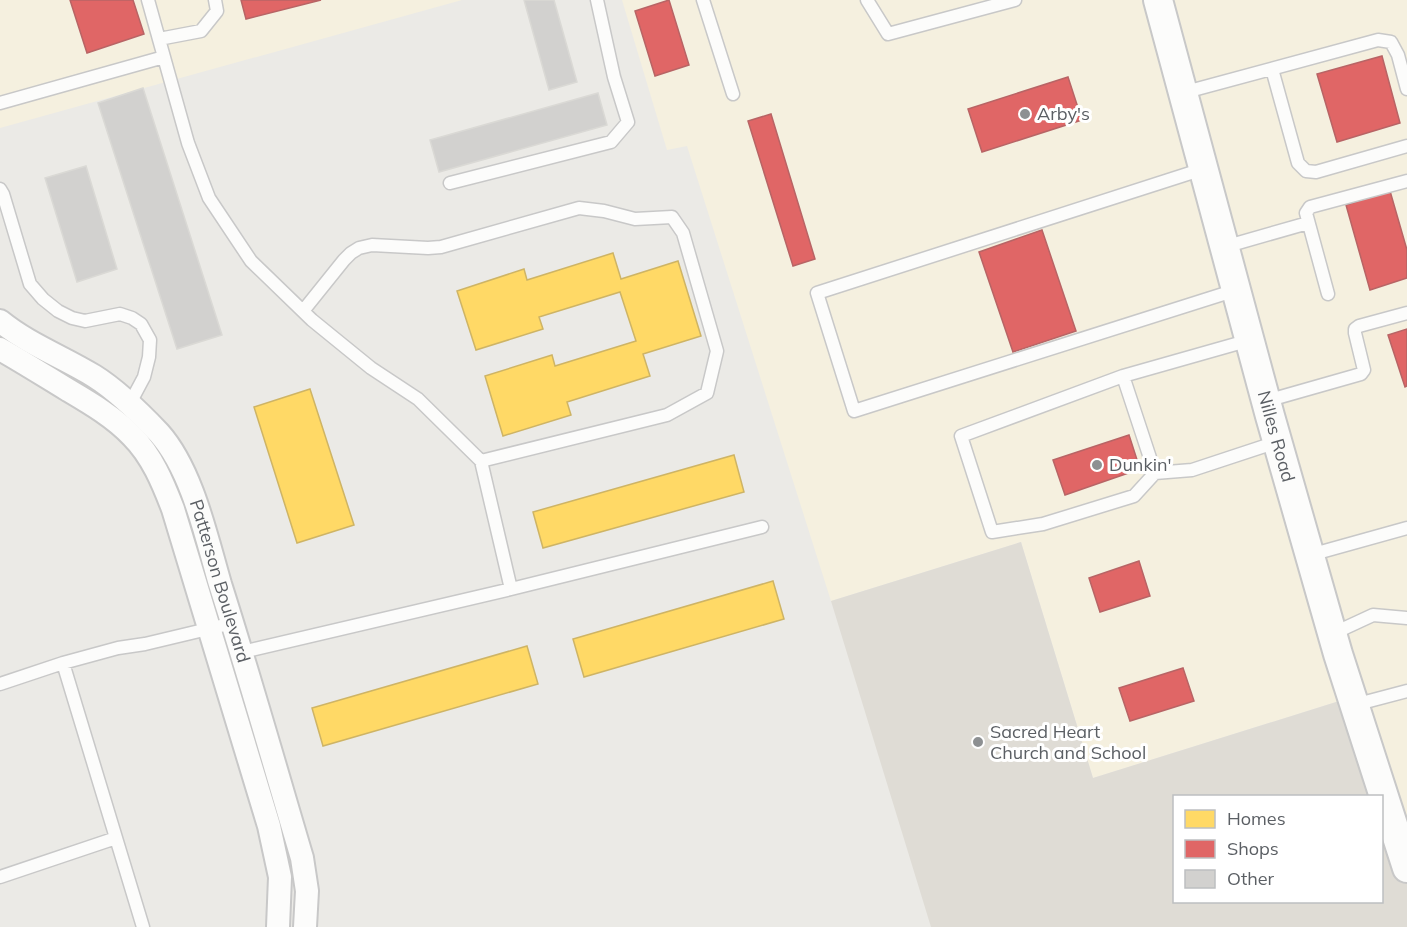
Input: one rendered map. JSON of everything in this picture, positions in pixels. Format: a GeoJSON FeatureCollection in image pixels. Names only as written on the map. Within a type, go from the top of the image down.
{"type":"FeatureCollection","features":[{"type":"Feature","properties":{"kind":"street","name":"Nilles Road"},"geometry":{"type":"LineString","coordinates":[[1158,0],[1266,401],[1332,634],[1406,859]]}},
{"type":"Feature","properties":{"kind":"street","name":"Patterson Boulevard"},"geometry":{"type":"LineString","coordinates":[[0,321],[15,334],[95,377],[118,394],[132,436],[161,480],[210,628],[269,826],[280,877],[278,927]]}},
{"type":"Feature","properties":{"kind":"street","name":"Patterson Boulevard"},"geometry":{"type":"LineString","coordinates":[[0,349],[86,401],[123,414],[160,435],[176,457],[192,493],[233,623],[302,858],[307,891],[305,927]]}},
{"type":"Feature","properties":{"kind":"lane"},"geometry":{"type":"LineString","coordinates":[[148,0],[188,143],[209,198],[251,261],[303,311],[371,368],[418,399],[481,461],[512,589]]}},
{"type":"Feature","properties":{"kind":"lane"},"geometry":{"type":"LineString","coordinates":[[159,39],[201,30],[217,11],[215,0]]}},
{"type":"Feature","properties":{"kind":"lane"},"geometry":{"type":"LineString","coordinates":[[450,183],[611,142],[628,122],[614,77],[597,0]]}},
{"type":"Feature","properties":{"kind":"lane"},"geometry":{"type":"LineString","coordinates":[[702,0],[734,94]]}},
{"type":"Feature","properties":{"kind":"lane"},"geometry":{"type":"LineString","coordinates":[[867,0],[888,34],[1015,0]]}},
{"type":"Feature","properties":{"kind":"lane"},"geometry":{"type":"LineString","coordinates":[[1182,93],[1378,40],[1391,42],[1398,55],[1407,89]]}},
{"type":"Feature","properties":{"kind":"lane"},"geometry":{"type":"LineString","coordinates":[[0,103],[164,57]]}},
{"type":"Feature","properties":{"kind":"lane"},"geometry":{"type":"LineString","coordinates":[[1272,69],[1298,163],[1306,171],[1316,172],[1407,146]]}},
{"type":"Feature","properties":{"kind":"lane"},"geometry":{"type":"LineString","coordinates":[[1203,169],[817,293],[854,411],[1236,290]]}},
{"type":"Feature","properties":{"kind":"lane"},"geometry":{"type":"LineString","coordinates":[[1328,294],[1306,213],[1310,207],[1407,181]]}},
{"type":"Feature","properties":{"kind":"lane"},"geometry":{"type":"LineString","coordinates":[[0,189],[30,284],[43,299],[58,311],[85,321],[120,314],[132,318],[141,324],[150,340],[144,377],[123,414]]}},
{"type":"Feature","properties":{"kind":"lane"},"geometry":{"type":"LineString","coordinates":[[303,311],[344,260],[359,248],[372,245],[441,247],[579,208],[634,219],[672,217],[683,233],[717,351],[707,393],[667,415],[481,461]]}},
{"type":"Feature","properties":{"kind":"lane"},"geometry":{"type":"LineString","coordinates":[[1224,247],[1308,222]]}},
{"type":"Feature","properties":{"kind":"lane"},"geometry":{"type":"LineString","coordinates":[[1266,401],[1360,374],[1364,370],[1355,329],[1407,313]]}},
{"type":"Feature","properties":{"kind":"lane"},"geometry":{"type":"LineString","coordinates":[[1250,340],[1123,376],[961,436],[992,532],[1043,524],[1134,496],[1155,473],[1192,470],[1278,442]]}},
{"type":"Feature","properties":{"kind":"lane"},"geometry":{"type":"LineString","coordinates":[[1123,376],[1155,473]]}},
{"type":"Feature","properties":{"kind":"lane"},"geometry":{"type":"LineString","coordinates":[[218,657],[512,589],[762,527]]}},
{"type":"Feature","properties":{"kind":"lane"},"geometry":{"type":"LineString","coordinates":[[1310,555],[1407,528]]}},
{"type":"Feature","properties":{"kind":"lane"},"geometry":{"type":"LineString","coordinates":[[1332,634],[1373,615],[1407,618]]}},
{"type":"Feature","properties":{"kind":"lane"},"geometry":{"type":"LineString","coordinates":[[0,684],[118,648],[145,644],[233,623]]}},
{"type":"Feature","properties":{"kind":"lane"},"geometry":{"type":"LineString","coordinates":[[63,663],[143,927]]}},
{"type":"Feature","properties":{"kind":"lane"},"geometry":{"type":"LineString","coordinates":[[1354,705],[1407,691]]}},
{"type":"Feature","properties":{"kind":"lane"},"geometry":{"type":"LineString","coordinates":[[0,876],[116,838]]}},
{"type":"Feature","properties":{"kind":"shaded area"},"geometry":{"type":"Polygon","coordinates":[[[0,0],[462,0],[0,128],[0,0]]]}},
{"type":"Feature","properties":{"kind":"shaded area"},"geometry":{"type":"Polygon","coordinates":[[[622,0],[1407,0],[1407,868],[1352,697],[1093,778],[1021,542],[831,601],[687,146],[667,150],[622,0]]]}},
{"type":"Feature","properties":{"kind":"shaded area","name":"Sacred Heart Church and School"},"geometry":{"type":"Polygon","coordinates":[[[1021,542],[1093,778],[1352,697],[1407,867],[1407,927],[931,927],[831,601],[1021,542]]]}},
{"type":"Feature","properties":{"kind":"building: Homes"},"geometry":{"type":"Polygon","coordinates":[[[613,253],[621,279],[678,261],[701,336],[643,354],[650,376],[567,402],[571,415],[503,436],[485,376],[552,355],[555,366],[636,341],[620,292],[539,317],[543,329],[476,350],[457,291],[524,269],[527,280],[613,253]]]}},
{"type":"Feature","properties":{"kind":"building: Homes"},"geometry":{"type":"Polygon","coordinates":[[[310,389],[354,525],[297,543],[254,407],[310,389]]]}},
{"type":"Feature","properties":{"kind":"building: Homes"},"geometry":{"type":"Polygon","coordinates":[[[734,455],[744,492],[543,548],[533,512],[734,455]]]}},
{"type":"Feature","properties":{"kind":"building: Homes"},"geometry":{"type":"Polygon","coordinates":[[[773,581],[784,619],[584,677],[573,639],[773,581]]]}},
{"type":"Feature","properties":{"kind":"building: Homes"},"geometry":{"type":"Polygon","coordinates":[[[527,646],[538,684],[323,746],[312,708],[527,646]]]}},
{"type":"Feature","properties":{"kind":"building: Shops"},"geometry":{"type":"Polygon","coordinates":[[[70,0],[133,0],[144,34],[87,53],[70,0]]]}},
{"type":"Feature","properties":{"kind":"building: Shops"},"geometry":{"type":"Polygon","coordinates":[[[241,0],[321,0],[246,19],[241,0]]]}},
{"type":"Feature","properties":{"kind":"building: Shops"},"geometry":{"type":"Polygon","coordinates":[[[669,0],[689,65],[655,76],[635,11],[669,0]]]}},
{"type":"Feature","properties":{"kind":"building: Shops"},"geometry":{"type":"Polygon","coordinates":[[[1382,56],[1400,123],[1337,142],[1317,74],[1382,56]]]}},
{"type":"Feature","properties":{"kind":"building: Shops","name":"Arby's"},"geometry":{"type":"Polygon","coordinates":[[[1068,77],[1082,120],[982,152],[968,109],[1068,77]]]}},
{"type":"Feature","properties":{"kind":"building: Shops"},"geometry":{"type":"Polygon","coordinates":[[[771,114],[815,259],[793,266],[748,121],[771,114]]]}},
{"type":"Feature","properties":{"kind":"building: Shops"},"geometry":{"type":"Polygon","coordinates":[[[1390,191],[1407,250],[1407,278],[1370,290],[1346,205],[1390,191]]]}},
{"type":"Feature","properties":{"kind":"building: Shops"},"geometry":{"type":"Polygon","coordinates":[[[1042,230],[1076,331],[1013,352],[979,252],[1042,230]]]}},
{"type":"Feature","properties":{"kind":"building: Shops"},"geometry":{"type":"Polygon","coordinates":[[[1407,329],[1407,386],[1405,387],[1388,335],[1407,329]]]}},
{"type":"Feature","properties":{"kind":"building: Shops","name":"Dunkin'"},"geometry":{"type":"Polygon","coordinates":[[[1129,435],[1140,469],[1065,495],[1053,460],[1129,435]]]}},
{"type":"Feature","properties":{"kind":"building: Shops"},"geometry":{"type":"Polygon","coordinates":[[[1139,561],[1150,596],[1100,612],[1089,578],[1139,561]]]}},
{"type":"Feature","properties":{"kind":"building: Shops"},"geometry":{"type":"Polygon","coordinates":[[[1183,668],[1194,701],[1130,721],[1119,688],[1183,668]]]}},
{"type":"Feature","properties":{"kind":"building: Other"},"geometry":{"type":"Polygon","coordinates":[[[524,0],[554,0],[577,82],[549,90],[524,0]]]}},
{"type":"Feature","properties":{"kind":"building: Other"},"geometry":{"type":"Polygon","coordinates":[[[143,88],[222,335],[177,349],[98,103],[143,88]]]}},
{"type":"Feature","properties":{"kind":"building: Other"},"geometry":{"type":"Polygon","coordinates":[[[598,93],[607,125],[439,172],[430,140],[598,93]]]}},
{"type":"Feature","properties":{"kind":"building: Other"},"geometry":{"type":"Polygon","coordinates":[[[86,166],[117,269],[77,282],[45,178],[86,166]]]}},
{"type":"Feature","properties":{"kind":"place","name":"Arby's"},"geometry":{"type":"Point","coordinates":[1025,114]}},
{"type":"Feature","properties":{"kind":"place","name":"Dunkin'"},"geometry":{"type":"Point","coordinates":[1097,465]}},
{"type":"Feature","properties":{"kind":"place","name":"Sacred Heart Church and School"},"geometry":{"type":"Point","coordinates":[978,742]}}]}
